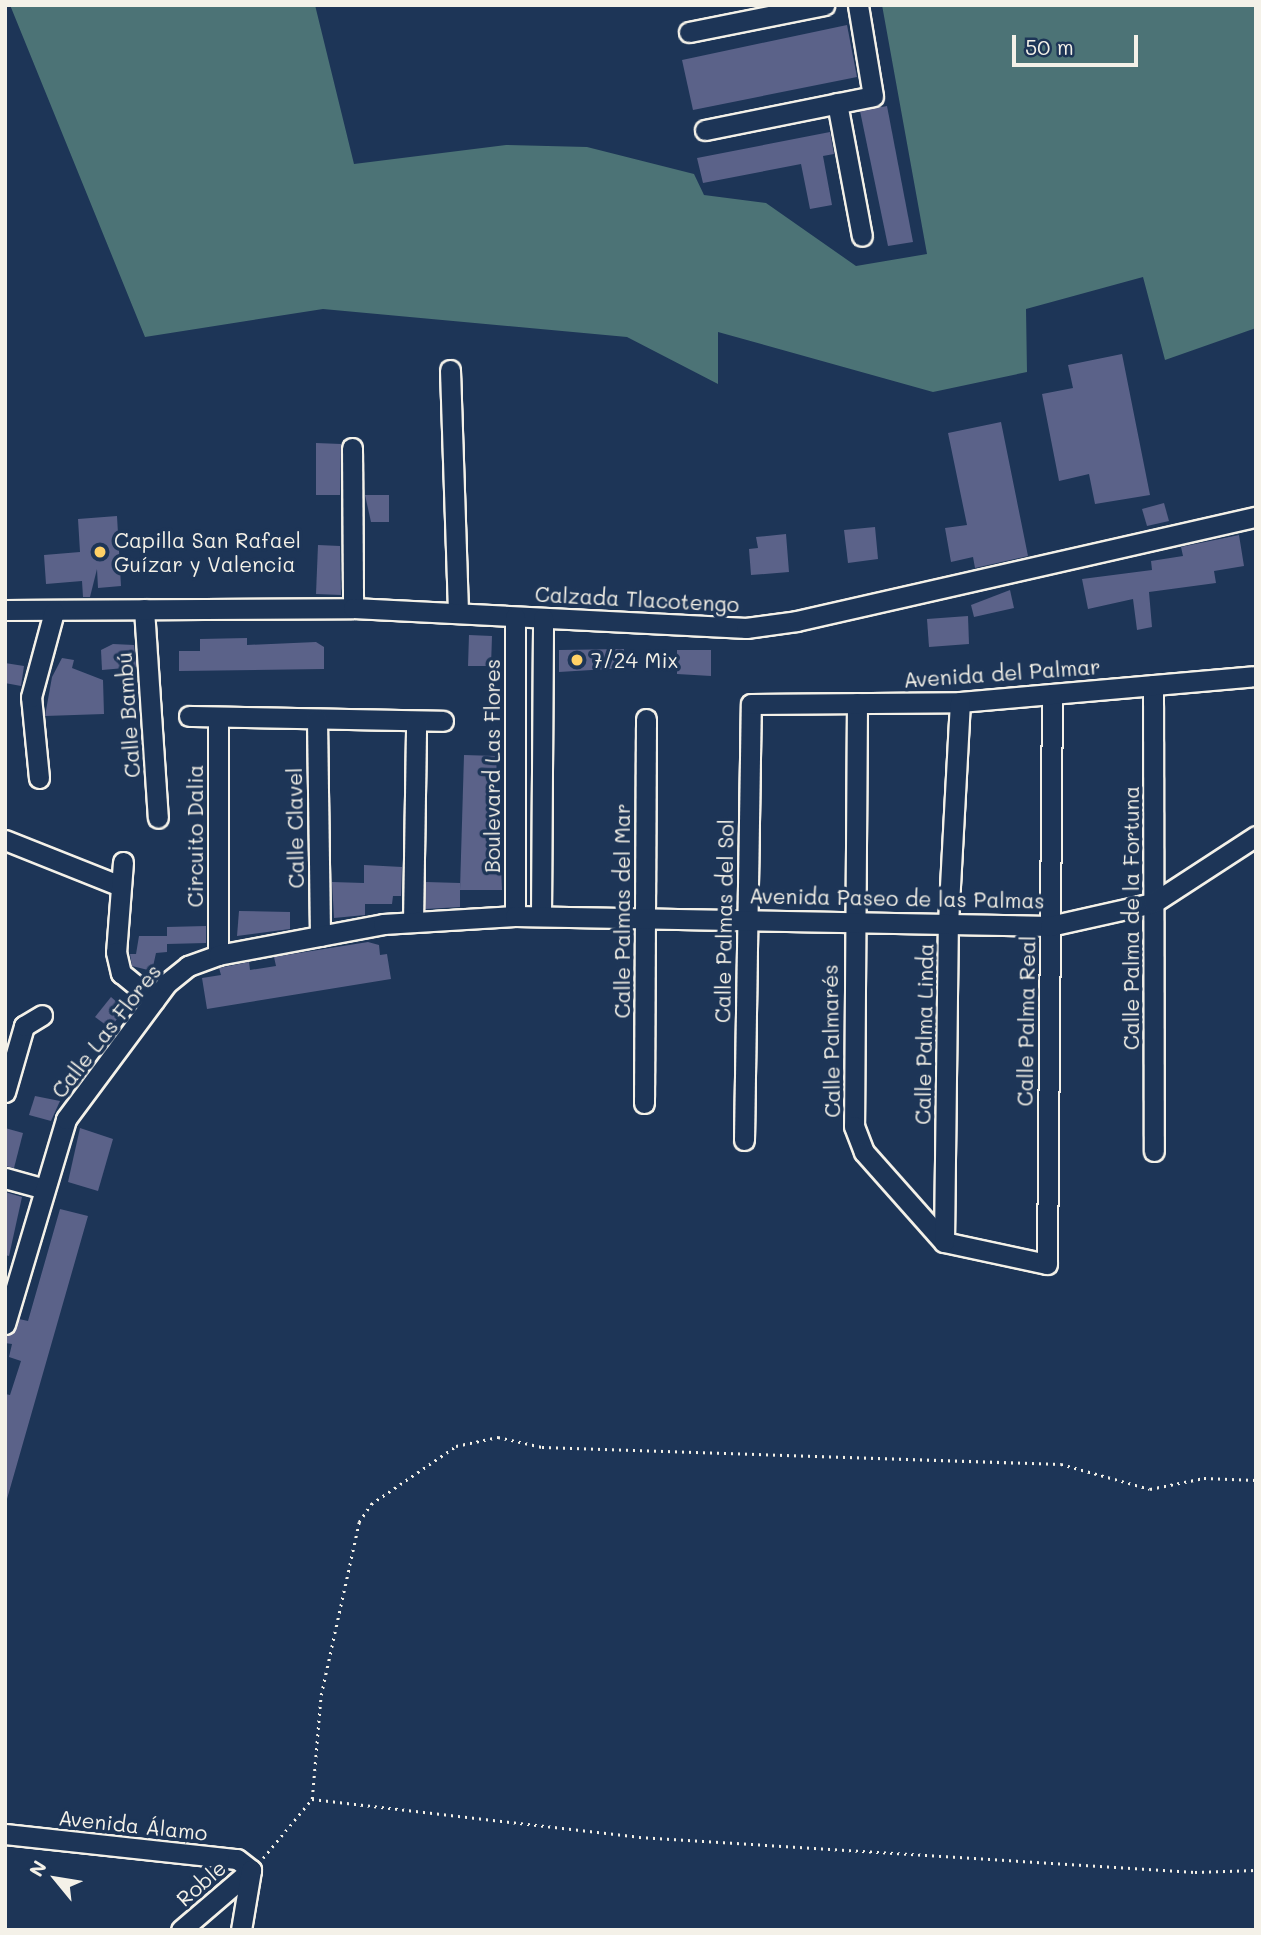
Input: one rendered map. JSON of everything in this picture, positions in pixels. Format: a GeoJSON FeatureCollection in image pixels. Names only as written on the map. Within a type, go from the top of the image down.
{"type":"FeatureCollection","features":[{"type":"Feature","properties":{"kind":"street"},"geometry":{"type":"LineString","coordinates":[[689,32],[824,5]]}},
{"type":"Feature","properties":{"kind":"street"},"geometry":{"type":"LineString","coordinates":[[705,130],[873,96],[858,5]]}},
{"type":"Feature","properties":{"kind":"street"},"geometry":{"type":"LineString","coordinates":[[837,103],[862,236]]}},
{"type":"Feature","properties":{"kind":"street"},"geometry":{"type":"LineString","coordinates":[[450,370],[458,613]]}},
{"type":"Feature","properties":{"kind":"street"},"geometry":{"type":"LineString","coordinates":[[352,448],[353,608]]}},
{"type":"Feature","properties":{"kind":"street","name":"Calzada Tlacotengo"},"geometry":{"type":"LineString","coordinates":[[5,610],[54,612],[353,608],[746,628],[797,621],[1256,517]]}},
{"type":"Feature","properties":{"kind":"street","name":"Calle Bambú"},"geometry":{"type":"LineString","coordinates":[[144,609],[158,818]]}},
{"type":"Feature","properties":{"kind":"street"},"geometry":{"type":"LineString","coordinates":[[39,778],[31,697],[54,612]]}},
{"type":"Feature","properties":{"kind":"street","name":"Boulevard Las Flores"},"geometry":{"type":"LineString","coordinates":[[515,617],[515,916]]}},
{"type":"Feature","properties":{"kind":"street"},"geometry":{"type":"LineString","coordinates":[[541,915],[543,618]]}},
{"type":"Feature","properties":{"kind":"street","name":"Avenida del Palmar"},"geometry":{"type":"LineString","coordinates":[[751,704],[960,702],[1256,676]]}},
{"type":"Feature","properties":{"kind":"street","name":"Calle Palma de la Fortuna"},"geometry":{"type":"LineString","coordinates":[[1153,685],[1154,1151]]}},
{"type":"Feature","properties":{"kind":"street","name":"Calle Palma Real"},"geometry":{"type":"LineString","coordinates":[[944,1242],[1047,1264],[1052,694]]}},
{"type":"Feature","properties":{"kind":"street","name":"Calle Palma Linda"},"geometry":{"type":"LineString","coordinates":[[944,1242],[948,923],[960,702]]}},
{"type":"Feature","properties":{"kind":"street","name":"Calle Palmarés"},"geometry":{"type":"LineString","coordinates":[[857,703],[852,920],[854,1126],[864,1152],[944,1242]]}},
{"type":"Feature","properties":{"kind":"street","name":"Calle Palmas del Sol"},"geometry":{"type":"LineString","coordinates":[[744,1140],[745,918],[751,704]]}},
{"type":"Feature","properties":{"kind":"street"},"geometry":{"type":"LineString","coordinates":[[190,716],[443,721]]}},
{"type":"Feature","properties":{"kind":"street","name":"Circuito Dalia"},"geometry":{"type":"LineString","coordinates":[[218,717],[218,955]]}},
{"type":"Feature","properties":{"kind":"street","name":"Calle Clavel"},"geometry":{"type":"LineString","coordinates":[[317,719],[320,936]]}},
{"type":"Feature","properties":{"kind":"street","name":"Calle Palmas del Mar"},"geometry":{"type":"LineString","coordinates":[[644,1103],[646,719]]}},
{"type":"Feature","properties":{"kind":"street"},"geometry":{"type":"LineString","coordinates":[[413,922],[415,722]]}},
{"type":"Feature","properties":{"kind":"street","name":"Avenida Paseo de las Palmas"},"geometry":{"type":"LineString","coordinates":[[515,916],[646,915],[1050,926],[1153,902],[1256,836]]}},
{"type":"Feature","properties":{"kind":"street"},"geometry":{"type":"LineString","coordinates":[[5,840],[118,886]]}},
{"type":"Feature","properties":{"kind":"street"},"geometry":{"type":"LineString","coordinates":[[123,862],[118,886],[116,952],[121,972],[154,1000]]}},
{"type":"Feature","properties":{"kind":"street","name":"Calle Las Flores"},"geometry":{"type":"LineString","coordinates":[[5,1324],[11,1284],[45,1189],[66,1119],[154,1000],[188,966],[218,955],[320,936],[413,922],[515,916]]}},
{"type":"Feature","properties":{"kind":"street"},"geometry":{"type":"LineString","coordinates":[[5,1092],[24,1026],[41,1015]]}},
{"type":"Feature","properties":{"kind":"street"},"geometry":{"type":"LineString","coordinates":[[5,1178],[45,1189]]}},
{"type":"Feature","properties":{"kind":"street","name":"Avenida Álamo"},"geometry":{"type":"LineString","coordinates":[[5,1834],[237,1859],[251,1870]]}},
{"type":"Feature","properties":{"kind":"street"},"geometry":{"type":"LineString","coordinates":[[241,1930],[251,1870]]}},
{"type":"Feature","properties":{"kind":"street","name":"Roble"},"geometry":{"type":"LineString","coordinates":[[181,1930],[251,1870]]}},
{"type":"Feature","properties":{"kind":"path"},"geometry":{"type":"LineString","coordinates":[[251,1870],[312,1799],[321,1695],[359,1521],[371,1504],[456,1446],[498,1437],[542,1447],[1061,1464],[1150,1489],[1204,1478],[1256,1480]]}},
{"type":"Feature","properties":{"kind":"path"},"geometry":{"type":"LineString","coordinates":[[312,1799],[639,1837],[1195,1872],[1256,1870]]}},
{"type":"Feature","properties":{"kind":"green space"},"geometry":{"type":"Polygon","coordinates":[[[10,5],[315,5],[354,164],[506,145],[587,147],[694,174],[704,195],[766,203],[856,266],[927,254],[882,5],[1256,5],[1256,328],[1165,360],[1143,277],[1026,309],[1027,372],[933,392],[718,332],[718,384],[627,337],[323,309],[145,337],[10,5]]]}},
{"type":"Feature","properties":{"kind":"building"},"geometry":{"type":"Polygon","coordinates":[[[847,25],[857,77],[693,110],[682,60],[847,25]]]}},
{"type":"Feature","properties":{"kind":"building"},"geometry":{"type":"Polygon","coordinates":[[[887,106],[913,242],[888,246],[860,111],[887,106]]]}},
{"type":"Feature","properties":{"kind":"building"},"geometry":{"type":"Polygon","coordinates":[[[830,132],[834,154],[823,156],[832,205],[810,209],[801,164],[703,183],[697,158],[830,132]]]}},
{"type":"Feature","properties":{"kind":"building"},"geometry":{"type":"Polygon","coordinates":[[[1122,354],[1150,495],[1095,504],[1089,474],[1059,481],[1042,394],[1073,388],[1068,365],[1122,354]]]}},
{"type":"Feature","properties":{"kind":"building"},"geometry":{"type":"Polygon","coordinates":[[[1001,422],[1028,556],[975,568],[973,557],[951,562],[945,528],[967,525],[948,433],[1001,422]]]}},
{"type":"Feature","properties":{"kind":"building"},"geometry":{"type":"Polygon","coordinates":[[[316,443],[341,444],[340,495],[316,495],[316,443]]]}},
{"type":"Feature","properties":{"kind":"building"},"geometry":{"type":"Polygon","coordinates":[[[365,495],[389,495],[389,522],[371,522],[365,495]]]}},
{"type":"Feature","properties":{"kind":"building"},"geometry":{"type":"Polygon","coordinates":[[[1164,503],[1169,521],[1147,526],[1142,509],[1164,503]]]}},
{"type":"Feature","properties":{"kind":"building","name":"Capilla San Rafael Guízar y Valencia"},"geometry":{"type":"Polygon","coordinates":[[[117,516],[121,586],[98,588],[97,569],[90,597],[83,597],[82,581],[46,584],[44,555],[80,552],[78,519],[117,516]]]}},
{"type":"Feature","properties":{"kind":"building"},"geometry":{"type":"Polygon","coordinates":[[[875,527],[878,559],[848,563],[844,530],[875,527]]]}},
{"type":"Feature","properties":{"kind":"building"},"geometry":{"type":"Polygon","coordinates":[[[786,534],[789,572],[751,575],[749,549],[758,548],[756,537],[786,534]]]}},
{"type":"Feature","properties":{"kind":"building"},"geometry":{"type":"Polygon","coordinates":[[[1239,535],[1244,566],[1214,571],[1216,583],[1149,592],[1152,627],[1137,630],[1133,599],[1088,609],[1082,579],[1152,570],[1151,561],[1183,556],[1181,547],[1239,535]]]}},
{"type":"Feature","properties":{"kind":"building"},"geometry":{"type":"Polygon","coordinates":[[[318,545],[340,546],[341,595],[316,594],[318,545]]]}},
{"type":"Feature","properties":{"kind":"building"},"geometry":{"type":"Polygon","coordinates":[[[1010,590],[1014,608],[974,617],[971,605],[1010,590]]]}},
{"type":"Feature","properties":{"kind":"building"},"geometry":{"type":"Polygon","coordinates":[[[968,616],[969,644],[929,647],[927,619],[968,616]]]}},
{"type":"Feature","properties":{"kind":"building"},"geometry":{"type":"Polygon","coordinates":[[[469,635],[492,636],[491,666],[468,666],[469,635]]]}},
{"type":"Feature","properties":{"kind":"building"},"geometry":{"type":"Polygon","coordinates":[[[247,638],[247,645],[316,642],[324,647],[324,669],[179,671],[179,651],[200,651],[200,639],[247,638]]]}},
{"type":"Feature","properties":{"kind":"building"},"geometry":{"type":"Polygon","coordinates":[[[113,644],[134,645],[136,667],[102,670],[101,650],[113,644]]]}},
{"type":"Feature","properties":{"kind":"building"},"geometry":{"type":"Polygon","coordinates":[[[624,649],[624,668],[559,672],[559,650],[624,649]]]}},
{"type":"Feature","properties":{"kind":"building"},"geometry":{"type":"Polygon","coordinates":[[[677,650],[711,650],[711,676],[677,674],[677,650]]]}},
{"type":"Feature","properties":{"kind":"building"},"geometry":{"type":"Polygon","coordinates":[[[62,658],[74,660],[72,668],[103,680],[104,714],[45,716],[52,677],[62,658]]]}},
{"type":"Feature","properties":{"kind":"building"},"geometry":{"type":"Polygon","coordinates":[[[5,663],[24,666],[21,686],[5,683],[5,663]]]}},
{"type":"Feature","properties":{"kind":"building"},"geometry":{"type":"Polygon","coordinates":[[[464,755],[496,756],[502,890],[460,890],[464,755]]]}},
{"type":"Feature","properties":{"kind":"building"},"geometry":{"type":"Polygon","coordinates":[[[364,865],[402,867],[401,896],[393,896],[392,904],[365,904],[365,915],[334,918],[332,882],[364,883],[364,865]]]}},
{"type":"Feature","properties":{"kind":"building"},"geometry":{"type":"Polygon","coordinates":[[[426,882],[460,883],[460,907],[425,909],[426,882]]]}},
{"type":"Feature","properties":{"kind":"building"},"geometry":{"type":"Polygon","coordinates":[[[239,911],[290,912],[290,929],[237,936],[239,911]]]}},
{"type":"Feature","properties":{"kind":"building"},"geometry":{"type":"Polygon","coordinates":[[[206,926],[206,943],[167,944],[167,952],[156,953],[152,971],[132,966],[130,954],[136,954],[139,936],[167,936],[167,927],[206,926]]]}},
{"type":"Feature","properties":{"kind":"building"},"geometry":{"type":"Polygon","coordinates":[[[368,942],[379,945],[380,955],[387,954],[391,979],[207,1009],[202,978],[221,975],[219,968],[249,962],[250,970],[276,966],[274,957],[368,942]]]}},
{"type":"Feature","properties":{"kind":"building"},"geometry":{"type":"Polygon","coordinates":[[[111,997],[125,1009],[110,1028],[95,1017],[111,997]]]}},
{"type":"Feature","properties":{"kind":"building"},"geometry":{"type":"Polygon","coordinates":[[[35,1096],[60,1101],[51,1121],[29,1115],[35,1096]]]}},
{"type":"Feature","properties":{"kind":"building"},"geometry":{"type":"Polygon","coordinates":[[[5,1128],[23,1133],[14,1168],[5,1166],[5,1128]]]}},
{"type":"Feature","properties":{"kind":"building"},"geometry":{"type":"Polygon","coordinates":[[[80,1128],[113,1139],[98,1191],[68,1182],[80,1128]]]}},
{"type":"Feature","properties":{"kind":"building"},"geometry":{"type":"Polygon","coordinates":[[[5,1192],[22,1197],[9,1256],[5,1255],[5,1192]]]}},
{"type":"Feature","properties":{"kind":"building"},"geometry":{"type":"Polygon","coordinates":[[[60,1209],[88,1216],[5,1506],[5,1394],[10,1395],[21,1361],[9,1357],[12,1344],[5,1343],[5,1336],[14,1332],[19,1319],[28,1321],[60,1209]]]}},
{"type":"Feature","properties":{"kind":"place","name":"Capilla San Rafael Guízar y Valencia"},"geometry":{"type":"Point","coordinates":[100,552]}},
{"type":"Feature","properties":{"kind":"place","name":"7/24 Mix"},"geometry":{"type":"Point","coordinates":[577,660]}}]}
